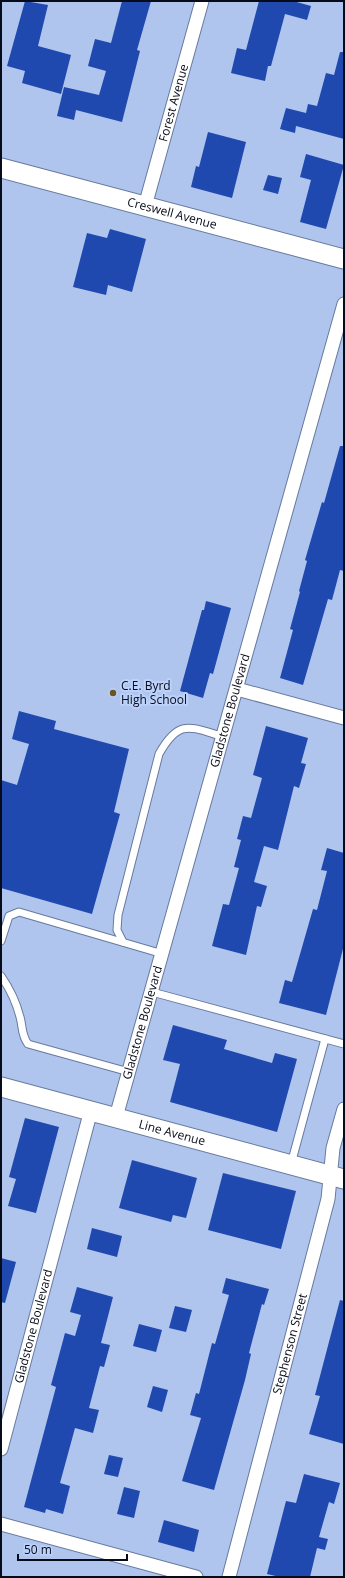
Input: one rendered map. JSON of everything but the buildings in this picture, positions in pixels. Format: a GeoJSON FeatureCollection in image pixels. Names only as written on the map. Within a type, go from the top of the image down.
{"type":"FeatureCollection","features":[{"type":"Feature","properties":{"kind":"street","name":"Forest Avenue"},"geometry":{"type":"LineString","coordinates":[[145,206],[202,1]]}},
{"type":"Feature","properties":{"kind":"street","name":"Creswell Avenue"},"geometry":{"type":"LineString","coordinates":[[1,168],[344,259]]}},
{"type":"Feature","properties":{"kind":"street","name":"Gladstone Boulevard"},"geometry":{"type":"LineString","coordinates":[[116,1117],[224,737],[344,304]]}},
{"type":"Feature","properties":{"kind":"street"},"geometry":{"type":"LineString","coordinates":[[237,689],[344,718]]}},
{"type":"Feature","properties":{"kind":"street","name":"Line Avenue"},"geometry":{"type":"LineString","coordinates":[[1,1087],[337,1177]]}},
{"type":"Feature","properties":{"kind":"street","name":"Stephenson Street"},"geometry":{"type":"LineString","coordinates":[[229,1577],[328,1199],[337,1177],[333,1148],[344,1109]]}},
{"type":"Feature","properties":{"kind":"street","name":"Gladstone Boulevard"},"geometry":{"type":"LineString","coordinates":[[1,1449],[91,1110]]}},
{"type":"Feature","properties":{"kind":"street"},"geometry":{"type":"LineString","coordinates":[[1,1524],[196,1577]]}},
{"type":"Feature","properties":{"kind":"lane"},"geometry":{"type":"LineString","coordinates":[[123,942],[117,930],[118,916],[159,754],[167,740],[178,730],[191,727],[224,737]]}},
{"type":"Feature","properties":{"kind":"lane"},"geometry":{"type":"LineString","coordinates":[[1,941],[9,916],[19,912],[162,954]]}},
{"type":"Feature","properties":{"kind":"lane"},"geometry":{"type":"LineString","coordinates":[[1,976],[12,992],[21,1018],[22,1037],[28,1044],[129,1072]]}},
{"type":"Feature","properties":{"kind":"lane"},"geometry":{"type":"LineString","coordinates":[[152,992],[344,1044]]}},
{"type":"Feature","properties":{"kind":"lane"},"geometry":{"type":"LineString","coordinates":[[291,1164],[325,1039]]}},
{"type":"Feature","properties":{"kind":"place","name":"C.E. Byrd High School"},"geometry":{"type":"Point","coordinates":[113,693]}}]}
